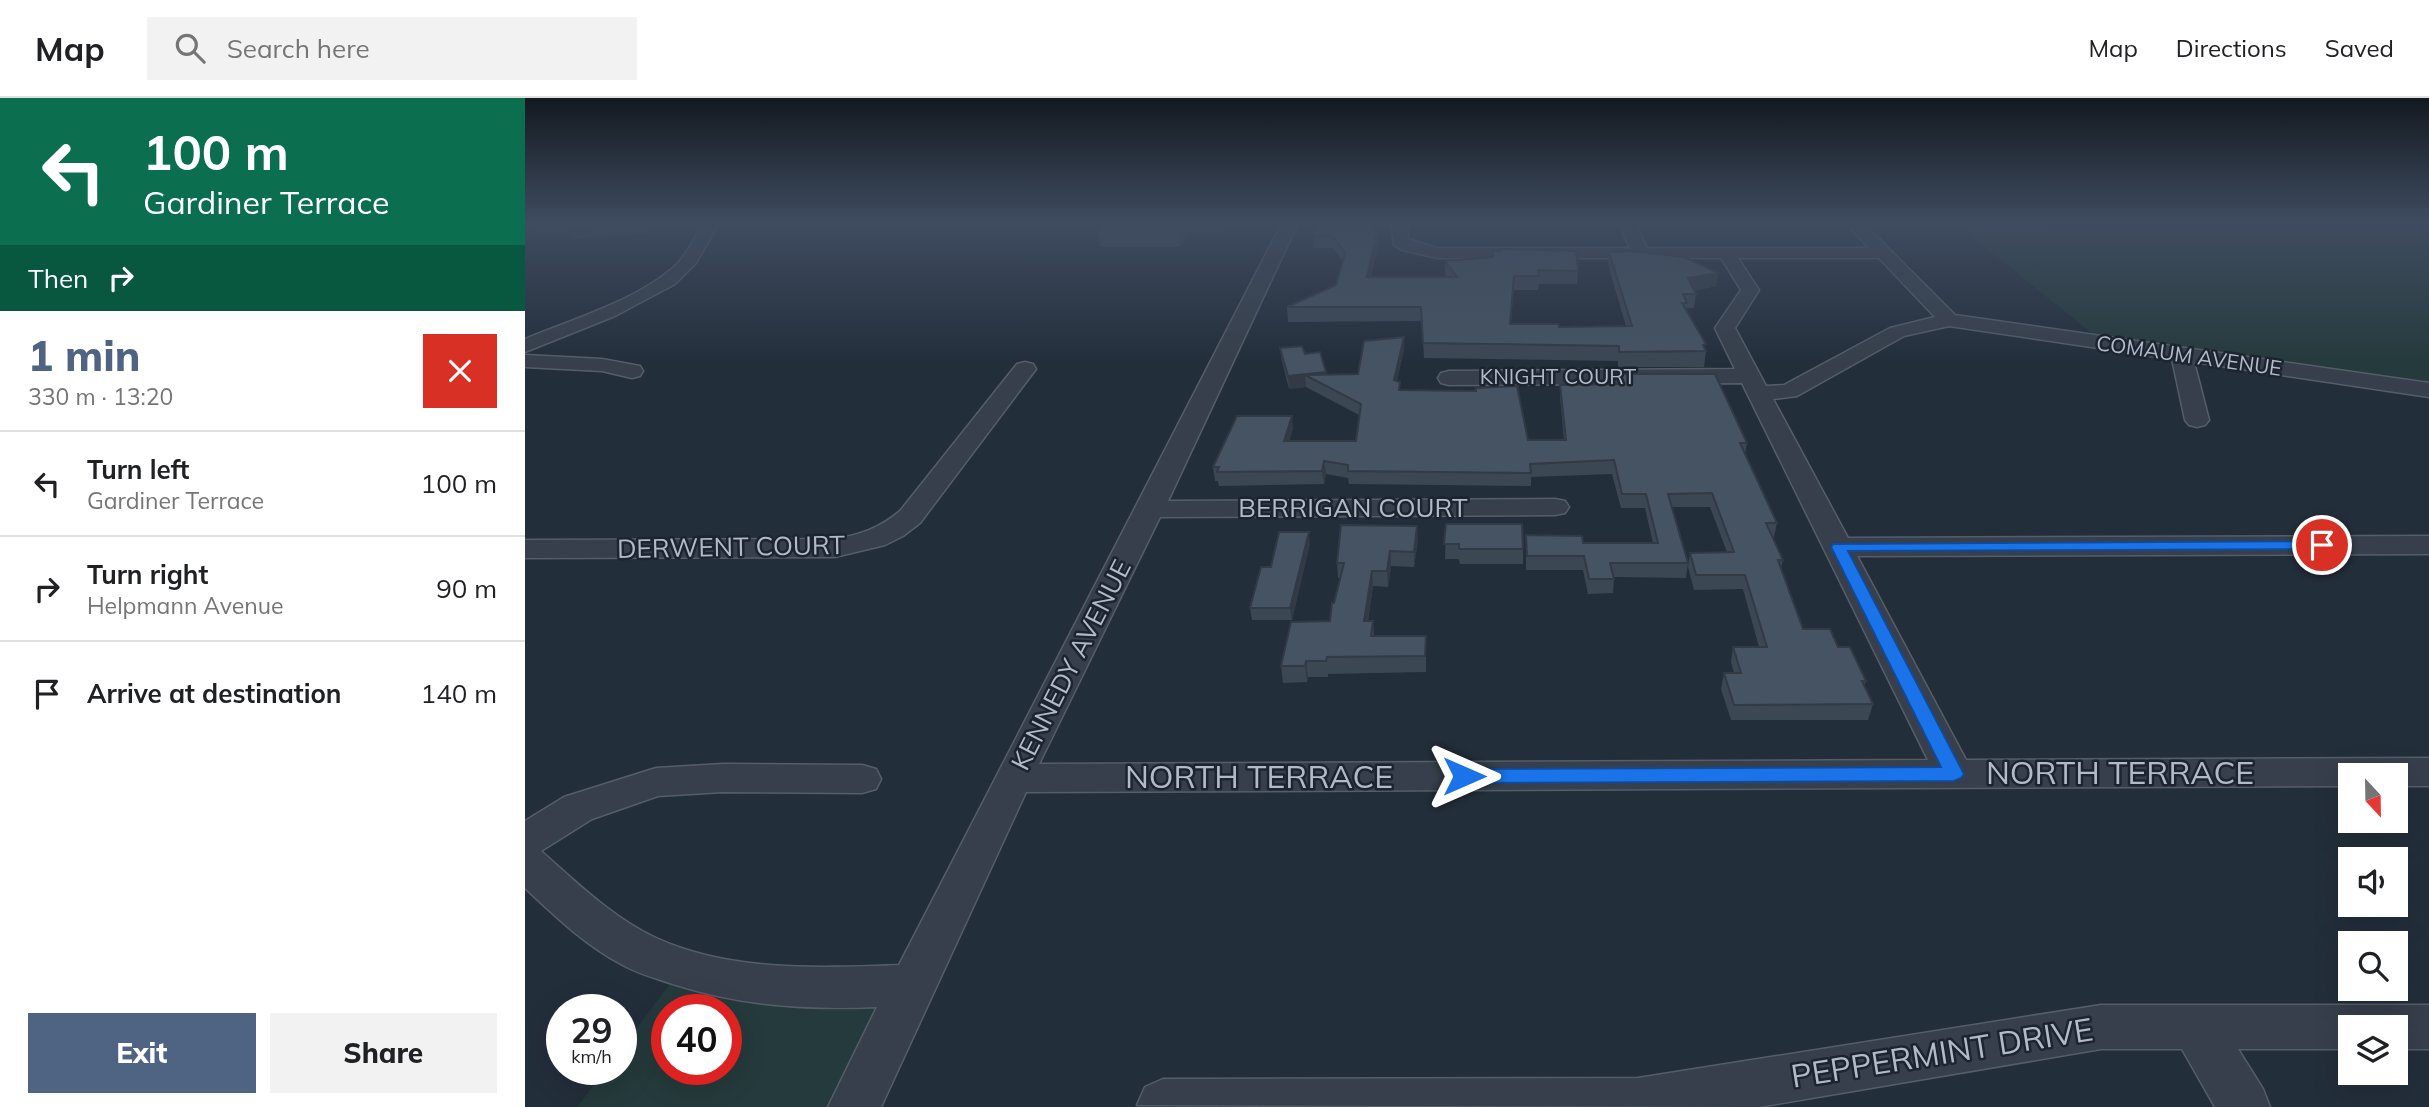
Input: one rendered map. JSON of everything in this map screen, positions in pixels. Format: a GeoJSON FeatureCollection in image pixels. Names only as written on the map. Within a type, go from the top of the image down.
{"type":"FeatureCollection","features":[{"type":"Feature","properties":{"kind":"street"},"geometry":{"type":"LineString","coordinates":[[525,346],[627,301],[670,279],[679,270]]}},
{"type":"Feature","properties":{"kind":"street","name":"KENNEDY AVENUE"},"geometry":{"type":"LineString","coordinates":[[854,1107],[1013,778],[1150,509],[1267,270]]}},
{"type":"Feature","properties":{"kind":"street"},"geometry":{"type":"LineString","coordinates":[[1737,270],[1750,290],[1725,328],[1954,774]]}},
{"type":"Feature","properties":{"kind":"street"},"geometry":{"type":"LineString","coordinates":[[1900,270],[1949,320]]}},
{"type":"Feature","properties":{"kind":"street","name":"KNIGHT COURT"},"geometry":{"type":"LineString","coordinates":[[1450,378],[1755,385],[1789,391],[1897,332],[1949,320]]}},
{"type":"Feature","properties":{"kind":"street","name":"COMAUM AVENUE"},"geometry":{"type":"LineString","coordinates":[[1949,320],[2429,390]]}},
{"type":"Feature","properties":{"kind":"street"},"geometry":{"type":"LineString","coordinates":[[2182,355],[2197,419]]}},
{"type":"Feature","properties":{"kind":"street"},"geometry":{"type":"LineString","coordinates":[[525,361],[602,365],[632,371]]}},
{"type":"Feature","properties":{"kind":"street","name":"DERWENT COURT"},"geometry":{"type":"LineString","coordinates":[[525,549],[835,548],[877,539],[897,530],[910,517],[1025,369]]}},
{"type":"Feature","properties":{"kind":"street","name":"BERRIGAN COURT"},"geometry":{"type":"LineString","coordinates":[[1150,509],[1555,508]]}},
{"type":"Feature","properties":{"kind":"street"},"geometry":{"type":"LineString","coordinates":[[1838,547],[2429,545]]}},
{"type":"Feature","properties":{"kind":"street","name":"NORTH TERRACE"},"geometry":{"type":"LineString","coordinates":[[1013,778],[2429,772]]}},
{"type":"Feature","properties":{"kind":"street"},"geometry":{"type":"LineString","coordinates":[[525,841],[578,808],[656,782],[723,778],[862,779]]}},
{"type":"Feature","properties":{"kind":"street"},"geometry":{"type":"LineString","coordinates":[[525,862],[573,906],[639,951],[706,975],[767,987],[914,985]]}},
{"type":"Feature","properties":{"kind":"street","name":"PEPPERMINT DRIVE"},"geometry":{"type":"LineString","coordinates":[[1163,1105],[1638,1105],[1991,1042],[2101,1027],[2429,1027]]}},
{"type":"Feature","properties":{"kind":"street"},"geometry":{"type":"LineString","coordinates":[[2196,1027],[2244,1107]]}},
{"type":"Feature","properties":{"kind":"green space"},"geometry":{"type":"Polygon","coordinates":[[[2014,270],[2429,270],[2429,386],[2099,339],[2014,270]]]}},
{"type":"Feature","properties":{"kind":"green space"},"geometry":{"type":"Polygon","coordinates":[[[673,980],[720,994],[662,994],[673,980]]]}},
{"type":"Feature","properties":{"kind":"green space"},"geometry":{"type":"Polygon","coordinates":[[[884,1000],[830,1107],[577,1107],[594,1085],[637,1085],[637,1028],[651,1009],[651,1085],[742,1085],[742,1001],[817,1004],[884,1000]]]}},
{"type":"Feature","properties":{"kind":"building"},"geometry":{"type":"Polygon","coordinates":[[[1340,270],[1369,270],[1367,277],[1457,277],[1452,270],[1538,270],[1539,276],[1514,276],[1510,324],[1558,324],[1559,327],[1632,326],[1615,270],[1712,270],[1718,273],[1688,278],[1696,294],[1683,294],[1687,303],[1682,303],[1706,344],[1703,345],[1706,351],[1619,352],[1619,346],[1423,343],[1421,307],[1287,307],[1336,285],[1340,270]]]}},
{"type":"Feature","properties":{"kind":"building"},"geometry":{"type":"Polygon","coordinates":[[[1404,337],[1394,380],[1400,382],[1399,390],[1476,391],[1476,388],[1517,386],[1528,440],[1566,440],[1560,385],[1619,384],[1619,374],[1715,374],[1747,443],[1740,443],[1777,523],[1766,523],[1783,560],[1778,560],[1803,629],[1830,629],[1838,647],[1850,647],[1866,681],[1862,681],[1873,704],[1734,705],[1724,673],[1741,673],[1733,647],[1767,647],[1745,575],[1696,575],[1690,553],[1734,552],[1712,493],[1668,494],[1688,563],[1610,563],[1614,579],[1589,579],[1584,556],[1527,556],[1526,535],[1582,536],[1583,543],[1658,543],[1646,494],[1622,494],[1614,460],[1530,464],[1531,473],[1348,471],[1348,465],[1324,461],[1322,471],[1217,472],[1219,467],[1213,467],[1237,416],[1292,416],[1284,441],[1356,441],[1361,404],[1305,375],[1358,374],[1364,341],[1404,337]]]}},
{"type":"Feature","properties":{"kind":"building"},"geometry":{"type":"Polygon","coordinates":[[[1302,346],[1305,354],[1320,352],[1326,372],[1288,376],[1280,348],[1302,346]]]}},
{"type":"Feature","properties":{"kind":"building"},"geometry":{"type":"Polygon","coordinates":[[[1446,524],[1522,524],[1523,549],[1459,549],[1459,544],[1444,544],[1446,524]]]}},
{"type":"Feature","properties":{"kind":"building"},"geometry":{"type":"Polygon","coordinates":[[[1341,525],[1417,526],[1414,552],[1390,551],[1387,571],[1372,571],[1364,621],[1373,621],[1371,636],[1426,636],[1425,656],[1327,657],[1326,661],[1306,661],[1305,666],[1281,666],[1291,622],[1330,621],[1332,603],[1344,563],[1337,563],[1341,525]]]}},
{"type":"Feature","properties":{"kind":"building"},"geometry":{"type":"Polygon","coordinates":[[[1279,532],[1309,532],[1290,608],[1250,608],[1261,567],[1271,567],[1279,532]]]}},
{"type":"Feature","properties":{"kind":"route"},"geometry":{"type":"LineString","coordinates":[[1464,776],[1954,774],[1838,547],[2322,545]]}}]}
